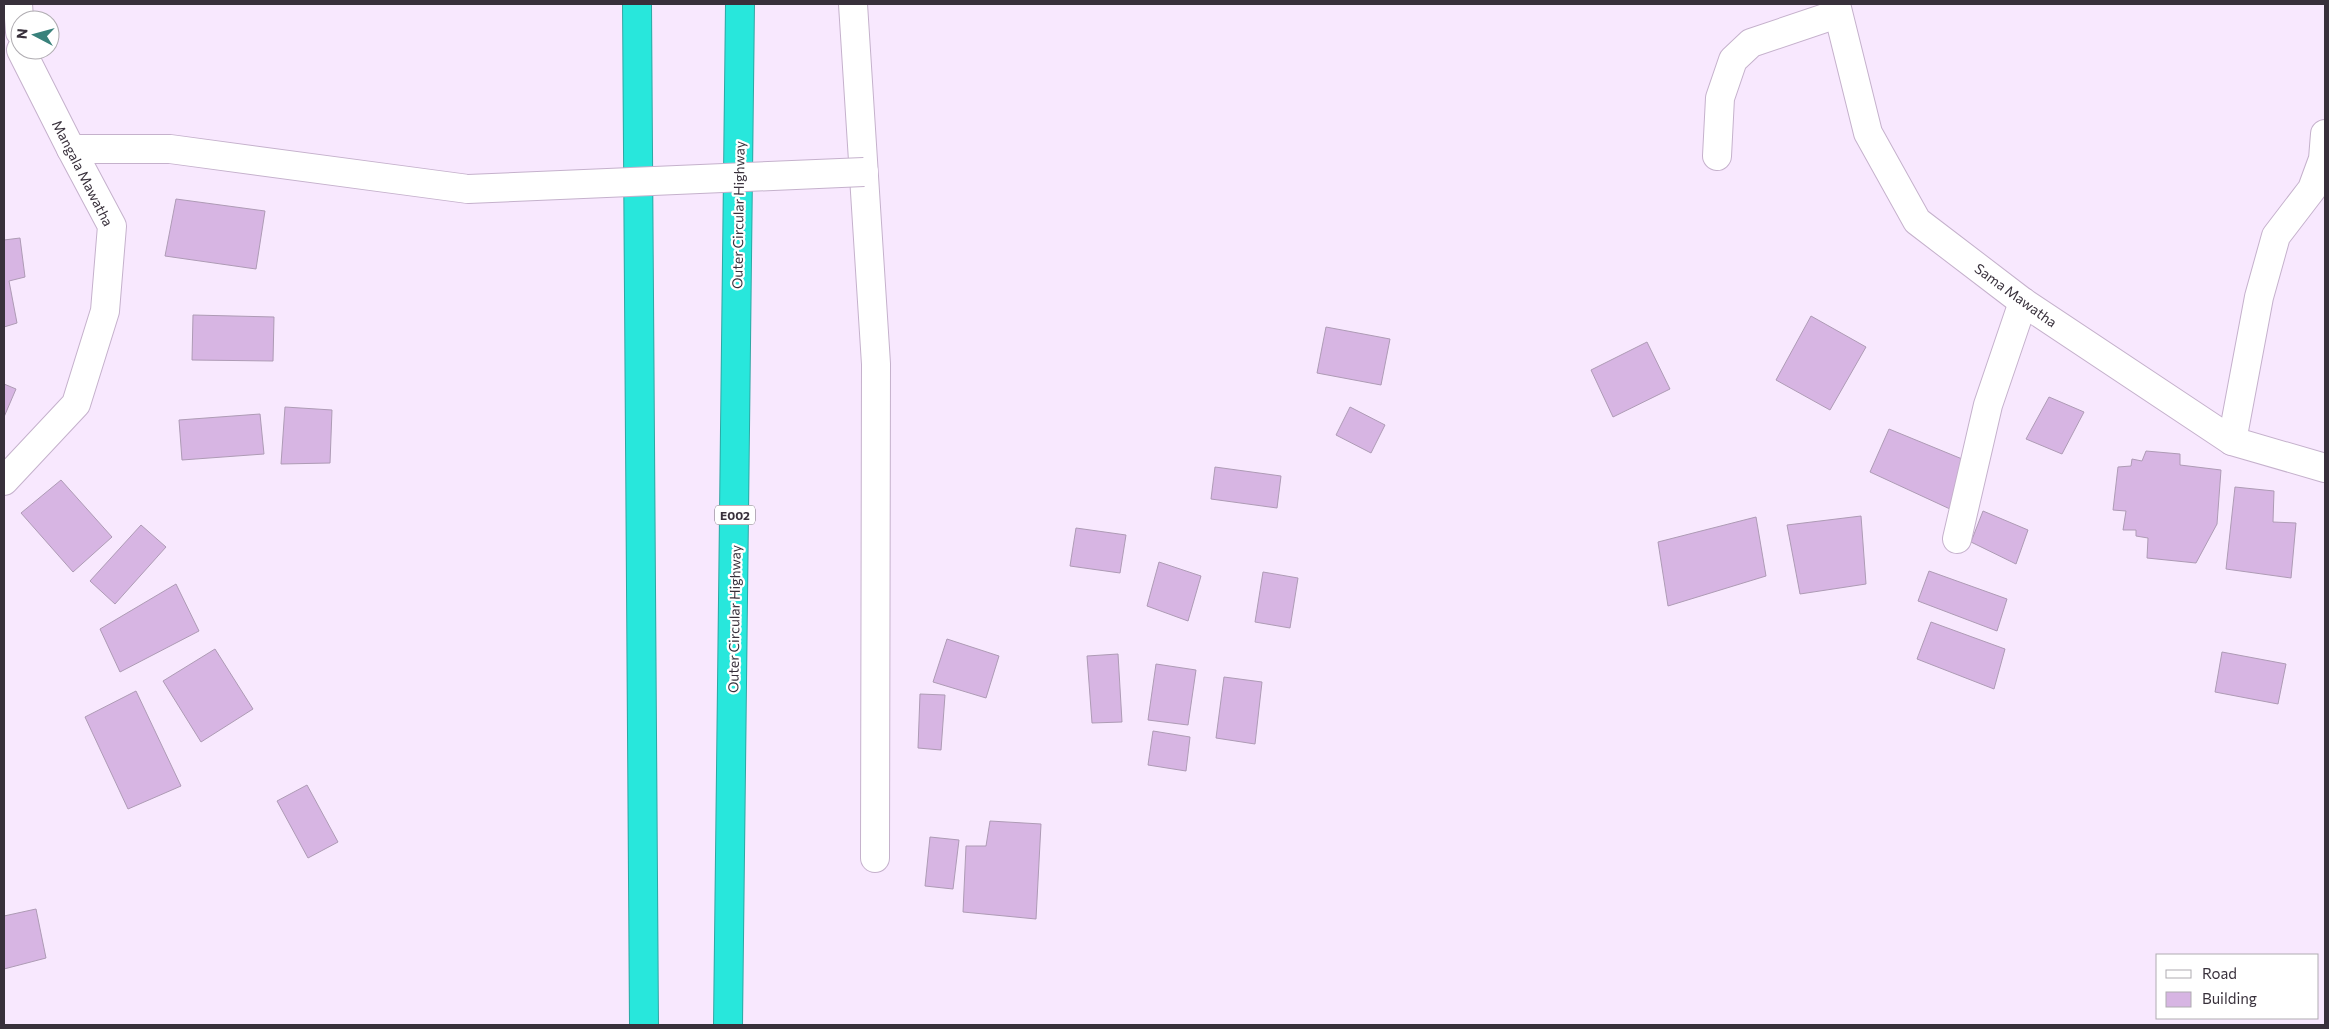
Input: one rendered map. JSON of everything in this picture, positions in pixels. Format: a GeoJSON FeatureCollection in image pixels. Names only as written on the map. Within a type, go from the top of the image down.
{"type":"FeatureCollection","features":[{"type":"Feature","properties":{"kind":"highway"},"geometry":{"type":"LineString","coordinates":[[637,4],[644,1025]]}},
{"type":"Feature","properties":{"kind":"highway","name":"Outer Circular Highway"},"geometry":{"type":"LineString","coordinates":[[728,1025],[740,4]]}},
{"type":"Feature","properties":{"kind":"street"},"geometry":{"type":"LineString","coordinates":[[853,4],[876,364],[875,858]]}},
{"type":"Feature","properties":{"kind":"street"},"geometry":{"type":"LineString","coordinates":[[1717,156],[1720,98],[1733,60],[1752,43],[1836,9]]}},
{"type":"Feature","properties":{"kind":"street","name":"Sama Mawatha"},"geometry":{"type":"LineString","coordinates":[[1836,9],[1868,133],[1917,221],[2023,302],[2232,441],[2325,468]]}},
{"type":"Feature","properties":{"kind":"street","name":"Mangala Mawatha"},"geometry":{"type":"LineString","coordinates":[[4,481],[76,404],[105,312],[112,226],[25,60]]}},
{"type":"Feature","properties":{"kind":"street"},"geometry":{"type":"LineString","coordinates":[[2232,441],[2259,297],[2276,236],[2312,189],[2323,159],[2325,134]]}},
{"type":"Feature","properties":{"kind":"street"},"geometry":{"type":"LineString","coordinates":[[70,149],[170,149],[468,189],[864,172]]}},
{"type":"Feature","properties":{"kind":"street"},"geometry":{"type":"LineString","coordinates":[[1957,539],[1988,405],[2023,302]]}},
{"type":"Feature","properties":{"kind":"building"},"geometry":{"type":"Polygon","coordinates":[[[176,199],[265,211],[256,269],[165,256],[176,199]]]}},
{"type":"Feature","properties":{"kind":"building"},"geometry":{"type":"Polygon","coordinates":[[[20,238],[25,277],[9,281],[17,323],[4,327],[4,240],[20,238]]]}},
{"type":"Feature","properties":{"kind":"building"},"geometry":{"type":"Polygon","coordinates":[[[193,315],[274,317],[273,361],[192,360],[193,315]]]}},
{"type":"Feature","properties":{"kind":"building"},"geometry":{"type":"Polygon","coordinates":[[[1811,316],[1866,347],[1830,410],[1776,380],[1811,316]]]}},
{"type":"Feature","properties":{"kind":"building"},"geometry":{"type":"Polygon","coordinates":[[[1326,327],[1390,339],[1381,385],[1317,373],[1326,327]]]}},
{"type":"Feature","properties":{"kind":"building"},"geometry":{"type":"Polygon","coordinates":[[[1647,342],[1670,389],[1613,417],[1591,370],[1647,342]]]}},
{"type":"Feature","properties":{"kind":"building"},"geometry":{"type":"Polygon","coordinates":[[[4,384],[16,389],[4,417],[4,384]]]}},
{"type":"Feature","properties":{"kind":"building"},"geometry":{"type":"Polygon","coordinates":[[[2049,397],[2084,412],[2062,454],[2026,439],[2049,397]]]}},
{"type":"Feature","properties":{"kind":"building"},"geometry":{"type":"Polygon","coordinates":[[[285,407],[332,410],[330,463],[281,464],[285,407]]]}},
{"type":"Feature","properties":{"kind":"building"},"geometry":{"type":"Polygon","coordinates":[[[1350,407],[1385,425],[1371,453],[1336,435],[1350,407]]]}},
{"type":"Feature","properties":{"kind":"building"},"geometry":{"type":"Polygon","coordinates":[[[260,414],[264,454],[182,460],[179,420],[260,414]]]}},
{"type":"Feature","properties":{"kind":"building"},"geometry":{"type":"Polygon","coordinates":[[[1889,429],[1967,461],[1950,509],[1870,472],[1889,429]]]}},
{"type":"Feature","properties":{"kind":"building"},"geometry":{"type":"Polygon","coordinates":[[[2146,451],[2180,454],[2180,465],[2221,470],[2217,524],[2196,563],[2147,558],[2148,538],[2136,536],[2136,530],[2123,530],[2126,511],[2113,510],[2118,467],[2131,466],[2132,459],[2142,461],[2146,451]]]}},
{"type":"Feature","properties":{"kind":"building"},"geometry":{"type":"Polygon","coordinates":[[[1215,467],[1281,476],[1277,508],[1211,499],[1215,467]]]}},
{"type":"Feature","properties":{"kind":"building"},"geometry":{"type":"Polygon","coordinates":[[[61,480],[112,537],[73,572],[21,513],[61,480]]]}},
{"type":"Feature","properties":{"kind":"building"},"geometry":{"type":"Polygon","coordinates":[[[2235,487],[2274,491],[2273,522],[2296,523],[2291,578],[2226,569],[2235,487]]]}},
{"type":"Feature","properties":{"kind":"building"},"geometry":{"type":"Polygon","coordinates":[[[1983,511],[2028,530],[2016,564],[1971,542],[1983,511]]]}},
{"type":"Feature","properties":{"kind":"building"},"geometry":{"type":"Polygon","coordinates":[[[1861,516],[1866,584],[1800,594],[1787,525],[1861,516]]]}},
{"type":"Feature","properties":{"kind":"building"},"geometry":{"type":"Polygon","coordinates":[[[1756,517],[1766,576],[1668,606],[1658,542],[1756,517]]]}},
{"type":"Feature","properties":{"kind":"building"},"geometry":{"type":"Polygon","coordinates":[[[141,525],[166,547],[115,604],[90,581],[141,525]]]}},
{"type":"Feature","properties":{"kind":"building"},"geometry":{"type":"Polygon","coordinates":[[[1076,528],[1126,535],[1120,573],[1070,566],[1076,528]]]}},
{"type":"Feature","properties":{"kind":"building"},"geometry":{"type":"Polygon","coordinates":[[[1159,562],[1201,576],[1188,621],[1147,606],[1159,562]]]}},
{"type":"Feature","properties":{"kind":"building"},"geometry":{"type":"Polygon","coordinates":[[[1929,571],[2007,599],[1997,631],[1918,601],[1929,571]]]}},
{"type":"Feature","properties":{"kind":"building"},"geometry":{"type":"Polygon","coordinates":[[[1263,572],[1298,578],[1290,628],[1255,622],[1263,572]]]}},
{"type":"Feature","properties":{"kind":"building"},"geometry":{"type":"Polygon","coordinates":[[[176,584],[199,631],[120,672],[100,629],[176,584]]]}},
{"type":"Feature","properties":{"kind":"building"},"geometry":{"type":"Polygon","coordinates":[[[1931,622],[2005,649],[1994,689],[1917,659],[1931,622]]]}},
{"type":"Feature","properties":{"kind":"building"},"geometry":{"type":"Polygon","coordinates":[[[947,639],[999,656],[986,698],[933,682],[947,639]]]}},
{"type":"Feature","properties":{"kind":"building"},"geometry":{"type":"Polygon","coordinates":[[[215,649],[253,709],[201,742],[163,681],[215,649]]]}},
{"type":"Feature","properties":{"kind":"building"},"geometry":{"type":"Polygon","coordinates":[[[2222,652],[2286,664],[2278,704],[2215,692],[2222,652]]]}},
{"type":"Feature","properties":{"kind":"building"},"geometry":{"type":"Polygon","coordinates":[[[1118,654],[1122,722],[1092,723],[1087,656],[1118,654]]]}},
{"type":"Feature","properties":{"kind":"building"},"geometry":{"type":"Polygon","coordinates":[[[1156,664],[1196,670],[1188,725],[1148,720],[1156,664]]]}},
{"type":"Feature","properties":{"kind":"building"},"geometry":{"type":"Polygon","coordinates":[[[1224,677],[1262,682],[1255,744],[1216,738],[1224,677]]]}},
{"type":"Feature","properties":{"kind":"building"},"geometry":{"type":"Polygon","coordinates":[[[136,691],[181,786],[128,809],[85,717],[136,691]]]}},
{"type":"Feature","properties":{"kind":"building"},"geometry":{"type":"Polygon","coordinates":[[[920,694],[945,695],[941,750],[918,748],[920,694]]]}},
{"type":"Feature","properties":{"kind":"building"},"geometry":{"type":"Polygon","coordinates":[[[1153,731],[1190,737],[1186,771],[1148,765],[1153,731]]]}},
{"type":"Feature","properties":{"kind":"building"},"geometry":{"type":"Polygon","coordinates":[[[307,785],[338,842],[308,858],[277,801],[307,785]]]}},
{"type":"Feature","properties":{"kind":"building"},"geometry":{"type":"Polygon","coordinates":[[[990,821],[1041,824],[1036,919],[963,912],[966,846],[986,846],[990,821]]]}},
{"type":"Feature","properties":{"kind":"building"},"geometry":{"type":"Polygon","coordinates":[[[930,837],[959,840],[953,889],[925,886],[930,837]]]}},
{"type":"Feature","properties":{"kind":"building"},"geometry":{"type":"Polygon","coordinates":[[[36,909],[46,958],[4,969],[4,916],[36,909]]]}}]}
